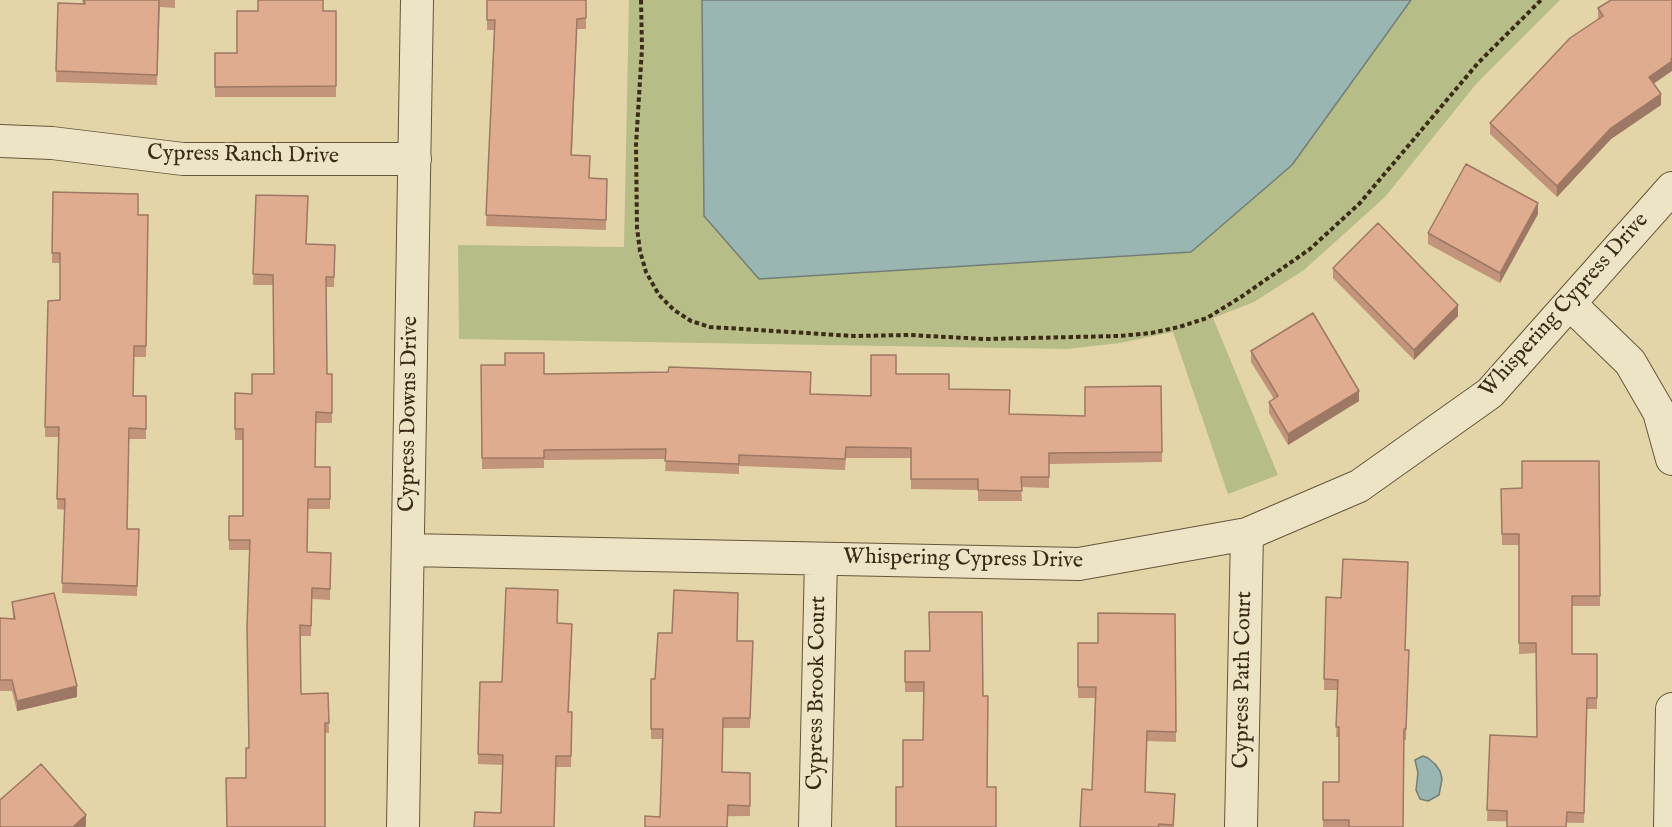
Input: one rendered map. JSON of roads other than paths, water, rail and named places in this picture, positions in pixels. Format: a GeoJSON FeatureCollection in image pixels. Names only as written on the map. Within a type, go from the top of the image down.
{"type":"FeatureCollection","features":[{"type":"Feature","properties":{"kind":"street","name":"Cypress Downs Drive"},"geometry":{"type":"LineString","coordinates":[[403,827],[417,0]]}},
{"type":"Feature","properties":{"kind":"street","name":"Cypress Ranch Drive"},"geometry":{"type":"LineString","coordinates":[[0,141],[52,143],[183,159],[415,159]]}},
{"type":"Feature","properties":{"kind":"street","name":"Whispering Cypress Drive"},"geometry":{"type":"LineString","coordinates":[[408,550],[1079,564],[1247,534],[1359,486],[1491,393],[1672,188]]}},
{"type":"Feature","properties":{"kind":"street"},"geometry":{"type":"LineString","coordinates":[[1569,304],[1630,362],[1659,412],[1672,459]]}},
{"type":"Feature","properties":{"kind":"street","name":"Cypress Path Court"},"geometry":{"type":"LineString","coordinates":[[1241,827],[1247,534]]}},
{"type":"Feature","properties":{"kind":"street","name":"Cypress Brook Court"},"geometry":{"type":"LineString","coordinates":[[815,827],[821,559]]}},
{"type":"Feature","properties":{"kind":"street"},"geometry":{"type":"LineString","coordinates":[[1670,827],[1672,709]]}},
{"type":"Feature","properties":{"kind":"water"},"geometry":{"type":"Polygon","coordinates":[[[702,0],[1411,0],[1292,165],[1191,252],[759,279],[704,216],[702,0]]]}},
{"type":"Feature","properties":{"kind":"water"},"geometry":{"type":"Polygon","coordinates":[[[1423,756],[1435,764],[1442,779],[1439,795],[1428,801],[1420,799],[1416,790],[1418,773],[1415,760],[1423,756]]]}}]}
